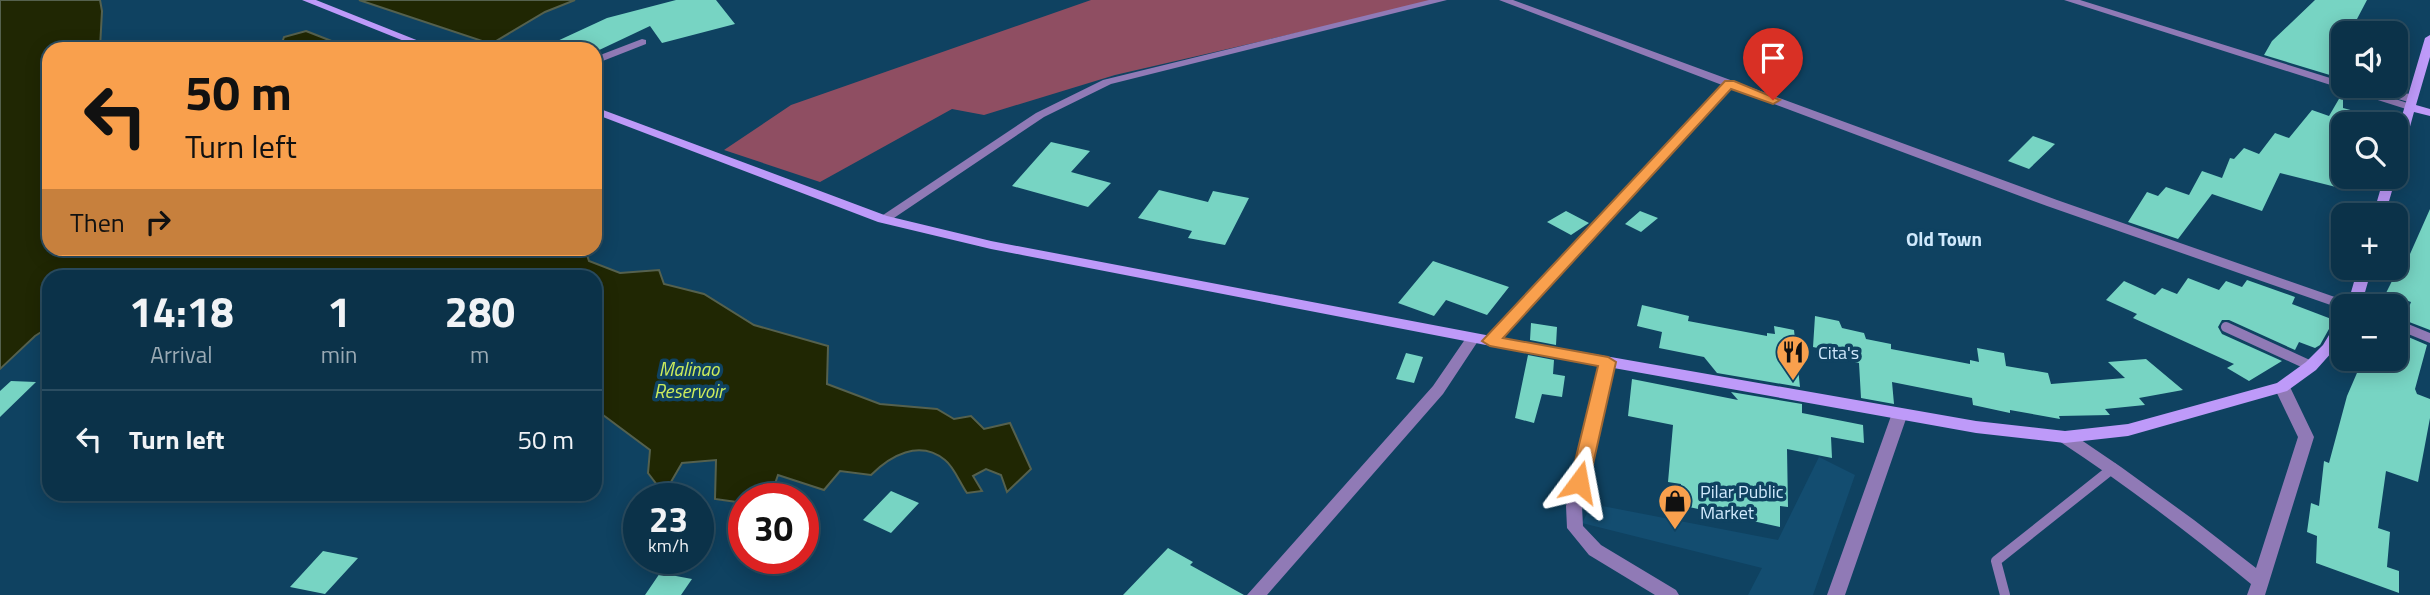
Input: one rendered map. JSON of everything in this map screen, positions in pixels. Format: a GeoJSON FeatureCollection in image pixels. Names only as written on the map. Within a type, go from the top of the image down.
{"type":"FeatureCollection","features":[{"type":"Feature","properties":{"kind":"main road"},"geometry":{"type":"LineString","coordinates":[[307,0],[416,42]]}},
{"type":"Feature","properties":{"kind":"main road"},"geometry":{"type":"LineString","coordinates":[[2408,114],[2430,38]]}},
{"type":"Feature","properties":{"kind":"main road"},"geometry":{"type":"LineString","coordinates":[[2411,103],[2430,113]]}},
{"type":"Feature","properties":{"kind":"main road"},"geometry":{"type":"LineString","coordinates":[[602,113],[883,219],[991,245],[1473,338],[1899,416],[2065,437],[2128,430],[2282,387],[2311,366],[2331,343]]}},
{"type":"Feature","properties":{"kind":"street"},"geometry":{"type":"LineString","coordinates":[[883,219],[1040,116],[1107,82],[1442,0]]}},
{"type":"Feature","properties":{"kind":"street"},"geometry":{"type":"LineString","coordinates":[[1504,0],[2065,208],[2331,300]]}},
{"type":"Feature","properties":{"kind":"street"},"geometry":{"type":"LineString","coordinates":[[2069,0],[2411,103]]}},
{"type":"Feature","properties":{"kind":"street"},"geometry":{"type":"LineString","coordinates":[[602,58],[642,42]]}},
{"type":"Feature","properties":{"kind":"street"},"geometry":{"type":"LineString","coordinates":[[1490,341],[1729,84]]}},
{"type":"Feature","properties":{"kind":"street"},"geometry":{"type":"LineString","coordinates":[[2408,329],[2430,338]]}},
{"type":"Feature","properties":{"kind":"street"},"geometry":{"type":"LineString","coordinates":[[1256,595],[1438,390],[1473,338]]}},
{"type":"Feature","properties":{"kind":"street"},"geometry":{"type":"LineString","coordinates":[[1608,362],[1574,506],[1576,528],[1595,550],[1670,595]]}},
{"type":"Feature","properties":{"kind":"street"},"geometry":{"type":"LineString","coordinates":[[2065,437],[2113,468],[2258,588],[2306,437],[2282,387]]}},
{"type":"Feature","properties":{"kind":"street"},"geometry":{"type":"LineString","coordinates":[[1836,595],[1899,416]]}},
{"type":"Feature","properties":{"kind":"lane"},"geometry":{"type":"LineString","coordinates":[[2398,98],[2411,103]]}},
{"type":"Feature","properties":{"kind":"lane"},"geometry":{"type":"LineString","coordinates":[[2226,327],[2311,366]]}},
{"type":"Feature","properties":{"kind":"lane"},"geometry":{"type":"LineString","coordinates":[[2005,595],[1996,561],[2113,468]]}},
{"type":"Feature","properties":{"kind":"shaded area"},"geometry":{"type":"Polygon","coordinates":[[[1091,0],[1439,0],[1115,75],[984,115],[952,109],[820,182],[724,150],[791,105],[1091,0]]]}},
{"type":"Feature","properties":{"kind":"shaded area","name":"Pilar Public Market"},"geometry":{"type":"Polygon","coordinates":[[[1819,457],[1855,475],[1813,595],[1748,595],[1762,568],[1582,523],[1592,504],[1778,540],[1819,457]]]}},
{"type":"Feature","properties":{"kind":"water","name":"Malinao Reservoir"},"geometry":{"type":"Polygon","coordinates":[[[0,0],[100,0],[100,42],[42,42],[42,256],[587,256],[589,261],[620,273],[659,270],[664,284],[704,294],[754,325],[828,346],[827,384],[880,404],[937,409],[954,419],[971,416],[984,429],[1010,423],[1031,469],[1007,492],[1001,475],[986,469],[973,476],[982,491],[967,493],[945,460],[925,451],[915,451],[896,456],[871,475],[840,471],[824,490],[819,488],[819,483],[803,483],[778,475],[775,483],[728,483],[728,501],[715,499],[716,460],[682,463],[670,483],[656,483],[648,473],[650,450],[602,414],[602,270],[42,270],[42,332],[0,369],[0,0]]]}},
{"type":"Feature","properties":{"kind":"water"},"geometry":{"type":"Polygon","coordinates":[[[359,0],[575,0],[545,12],[494,42],[485,42],[359,0]]]}},
{"type":"Feature","properties":{"kind":"water"},"geometry":{"type":"Polygon","coordinates":[[[306,31],[334,42],[282,42],[284,37],[306,31]]]}},
{"type":"Feature","properties":{"kind":"building"},"geometry":{"type":"Polygon","coordinates":[[[676,0],[716,0],[735,24],[662,43],[650,26],[602,49],[602,42],[555,42],[607,18],[676,0]]]}},
{"type":"Feature","properties":{"kind":"building"},"geometry":{"type":"Polygon","coordinates":[[[2315,0],[2367,0],[2357,19],[2365,21],[2331,21],[2331,75],[2264,55],[2272,41],[2315,0]]]}},
{"type":"Feature","properties":{"kind":"building"},"geometry":{"type":"Polygon","coordinates":[[[2340,98],[2343,98],[2343,108],[2358,112],[2331,112],[2340,98]]]}},
{"type":"Feature","properties":{"kind":"building"},"geometry":{"type":"Polygon","coordinates":[[[2312,110],[2329,116],[2331,113],[2331,186],[2280,173],[2262,211],[2212,194],[2178,239],[2128,222],[2147,192],[2158,196],[2166,187],[2189,195],[2202,171],[2222,178],[2230,158],[2234,159],[2244,148],[2259,154],[2275,133],[2289,138],[2312,110]]]}},
{"type":"Feature","properties":{"kind":"building"},"geometry":{"type":"Polygon","coordinates":[[[2033,136],[2055,144],[2029,169],[2008,161],[2033,136]]]}},
{"type":"Feature","properties":{"kind":"building"},"geometry":{"type":"Polygon","coordinates":[[[1051,142],[1090,151],[1071,172],[1111,183],[1088,207],[1012,186],[1051,142]]]}},
{"type":"Feature","properties":{"kind":"building"},"geometry":{"type":"Polygon","coordinates":[[[1159,190],[1208,202],[1213,191],[1249,198],[1225,245],[1188,238],[1192,231],[1138,218],[1159,190]]]}},
{"type":"Feature","properties":{"kind":"building"},"geometry":{"type":"Polygon","coordinates":[[[2430,209],[2430,330],[2408,322],[2411,302],[2408,301],[2408,294],[2386,293],[2392,280],[2408,280],[2408,253],[2410,254],[2430,209]]]}},
{"type":"Feature","properties":{"kind":"building"},"geometry":{"type":"Polygon","coordinates":[[[1566,211],[1589,223],[1571,235],[1547,222],[1566,211]]]}},
{"type":"Feature","properties":{"kind":"building"},"geometry":{"type":"Polygon","coordinates":[[[1640,211],[1658,218],[1641,232],[1625,224],[1640,211]]]}},
{"type":"Feature","properties":{"kind":"building"},"geometry":{"type":"Polygon","coordinates":[[[1433,261],[1509,287],[1487,315],[1446,300],[1434,316],[1398,303],[1433,261]]]}},
{"type":"Feature","properties":{"kind":"building"},"geometry":{"type":"Polygon","coordinates":[[[2188,278],[2219,290],[2226,281],[2242,287],[2247,280],[2295,297],[2292,304],[2331,319],[2331,325],[2320,345],[2315,348],[2299,342],[2295,350],[2229,320],[2222,320],[2218,327],[2222,334],[2282,361],[2249,381],[2227,368],[2234,364],[2133,318],[2137,314],[2106,300],[2124,281],[2155,295],[2162,288],[2177,294],[2188,278]]]}},
{"type":"Feature","properties":{"kind":"building"},"geometry":{"type":"Polygon","coordinates":[[[1642,305],[1689,316],[1688,321],[1767,336],[1767,333],[1775,334],[1774,326],[1794,330],[1800,387],[1717,373],[1704,357],[1659,348],[1662,332],[1637,326],[1642,305]]]}},
{"type":"Feature","properties":{"kind":"building"},"geometry":{"type":"Polygon","coordinates":[[[1815,316],[1839,321],[1842,328],[1864,333],[1866,339],[1891,344],[1891,349],[1970,364],[1970,360],[1979,362],[1977,348],[2004,353],[2006,366],[2048,373],[2051,384],[2125,378],[2108,362],[2146,359],[2183,390],[2139,398],[2145,405],[2105,409],[2110,415],[2059,416],[2060,419],[1973,405],[1972,398],[1892,382],[1894,404],[1861,398],[1859,363],[1842,359],[1835,352],[1813,347],[1815,316]]]}},
{"type":"Feature","properties":{"kind":"building"},"geometry":{"type":"Polygon","coordinates":[[[1531,323],[1557,327],[1556,345],[1530,340],[1531,323]]]}},
{"type":"Feature","properties":{"kind":"building"},"geometry":{"type":"Polygon","coordinates":[[[2408,337],[2427,345],[2415,389],[2417,394],[2430,399],[2430,418],[2418,482],[2386,471],[2378,528],[2390,532],[2387,567],[2399,571],[2399,593],[2316,563],[2317,536],[2307,532],[2311,503],[2319,506],[2324,461],[2329,463],[2347,396],[2358,371],[2408,371],[2408,337]]]}},
{"type":"Feature","properties":{"kind":"building"},"geometry":{"type":"Polygon","coordinates":[[[1406,353],[1423,357],[1414,383],[1396,379],[1406,353]]]}},
{"type":"Feature","properties":{"kind":"building"},"geometry":{"type":"Polygon","coordinates":[[[1528,355],[1554,360],[1553,374],[1565,376],[1562,397],[1542,394],[1534,423],[1515,418],[1528,355]]]}},
{"type":"Feature","properties":{"kind":"building"},"geometry":{"type":"Polygon","coordinates":[[[1632,379],[1738,400],[1731,392],[1802,404],[1802,413],[1863,425],[1864,443],[1831,437],[1832,458],[1787,449],[1788,507],[1780,506],[1780,527],[1680,505],[1681,484],[1668,482],[1673,425],[1628,416],[1632,379]]]}},
{"type":"Feature","properties":{"kind":"building"},"geometry":{"type":"Polygon","coordinates":[[[11,381],[36,382],[0,417],[0,391],[11,381]]]}},
{"type":"Feature","properties":{"kind":"building"},"geometry":{"type":"Polygon","coordinates":[[[891,491],[919,503],[891,533],[863,520],[891,491]]]}},
{"type":"Feature","properties":{"kind":"building"},"geometry":{"type":"Polygon","coordinates":[[[1168,548],[1193,562],[1190,565],[1244,595],[1123,595],[1168,548]]]}},
{"type":"Feature","properties":{"kind":"building"},"geometry":{"type":"Polygon","coordinates":[[[323,551],[358,558],[325,594],[290,587],[323,551]]]}},
{"type":"Feature","properties":{"kind":"building"},"geometry":{"type":"Polygon","coordinates":[[[659,574],[692,579],[681,595],[645,595],[659,574]]]}},
{"type":"Feature","properties":{"kind":"place","name":"Cita's"},"geometry":{"type":"Point","coordinates":[1793,382]}},
{"type":"Feature","properties":{"kind":"place","name":"Pilar Public Market"},"geometry":{"type":"Point","coordinates":[1675,531]}},
{"type":"Feature","properties":{"kind":"district","name":"Old Town"},"geometry":{"type":"Point","coordinates":[1944,238]}},
{"type":"Feature","properties":{"kind":"route"},"geometry":{"type":"LineString","coordinates":[[1579,482],[1608,362],[1490,341],[1729,84],[1773,100]]}}]}
